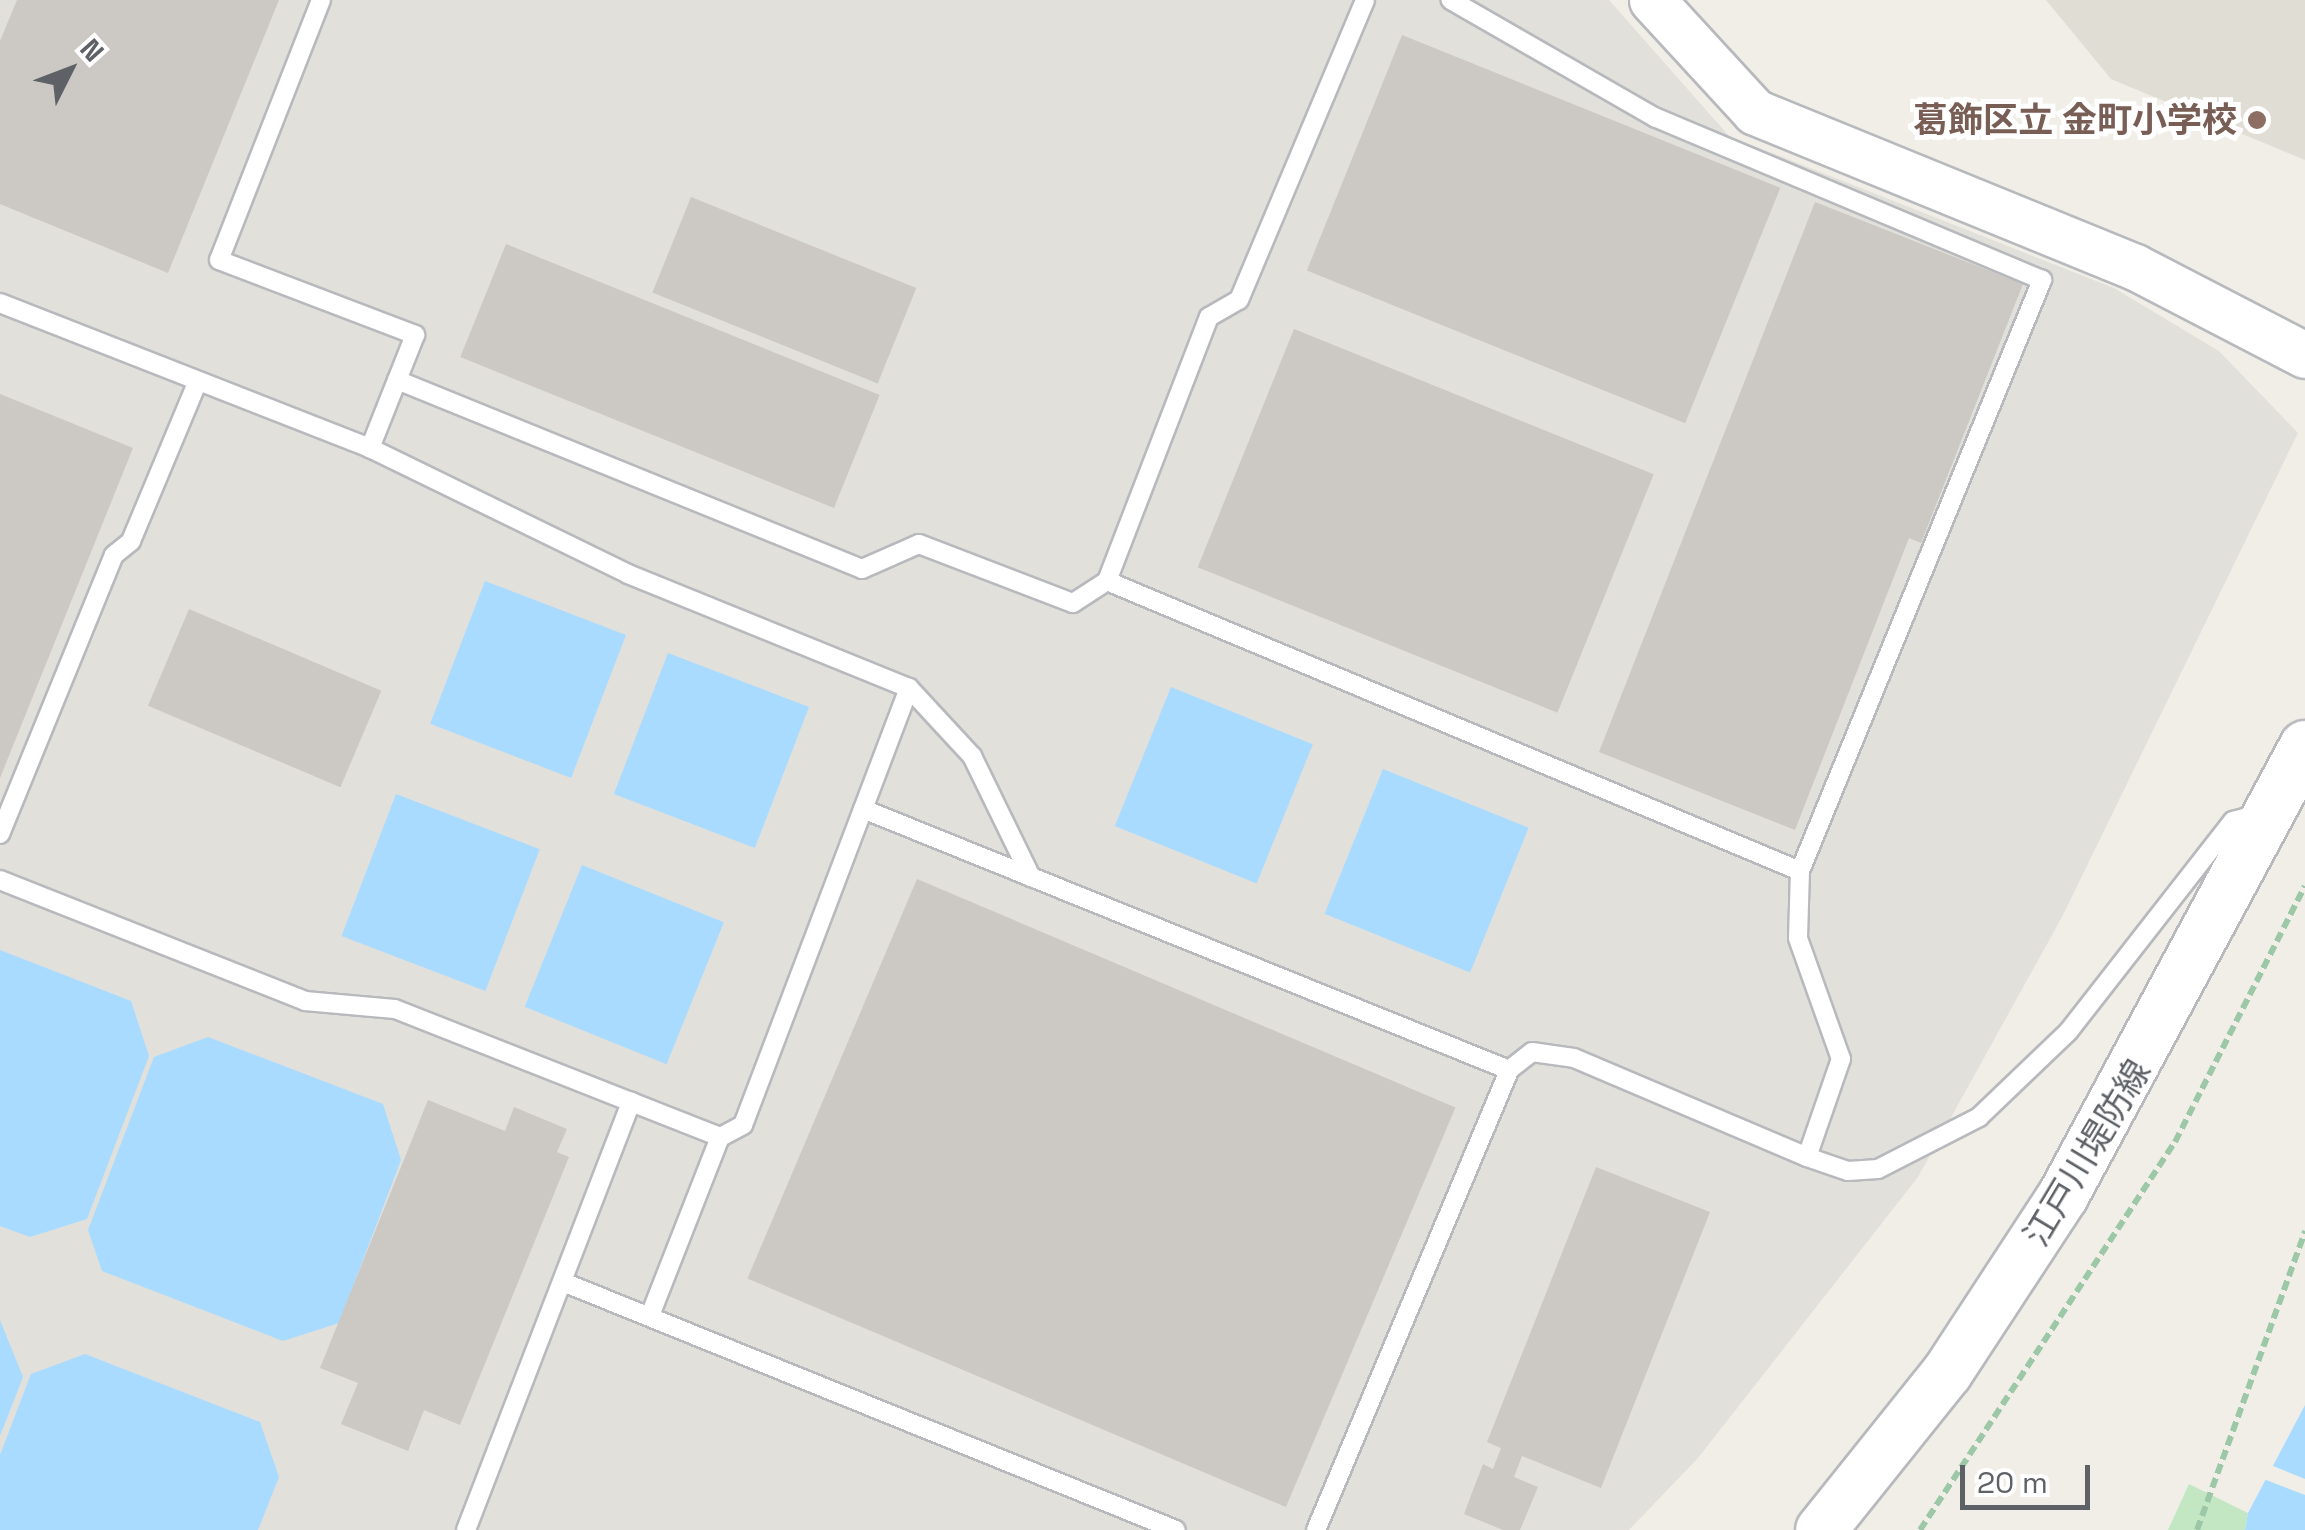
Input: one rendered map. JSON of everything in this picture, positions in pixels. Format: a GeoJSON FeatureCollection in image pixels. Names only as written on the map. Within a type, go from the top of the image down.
{"type":"FeatureCollection","features":[{"type":"Feature","properties":{"kind":"main road","name":"江戸川堤防線"},"geometry":{"type":"LineString","coordinates":[[1820,1530],[1947,1373],[2064,1196],[2305,746]]}},
{"type":"Feature","properties":{"kind":"street"},"geometry":{"type":"LineString","coordinates":[[1652,0],[1755,112],[2134,267],[2305,355]]}},
{"type":"Feature","properties":{"kind":"lane"},"geometry":{"type":"LineString","coordinates":[[321,0],[219,260],[415,335],[370,448]]}},
{"type":"Feature","properties":{"kind":"lane"},"geometry":{"type":"LineString","coordinates":[[397,380],[862,569],[919,544],[1073,603],[1106,581],[1209,316],[1239,300],[1365,0]]}},
{"type":"Feature","properties":{"kind":"lane"},"geometry":{"type":"LineString","coordinates":[[1451,0],[1656,118],[2042,280],[1800,871],[1798,938],[1840,1059],[1807,1157]]}},
{"type":"Feature","properties":{"kind":"lane"},"geometry":{"type":"LineString","coordinates":[[0,303],[370,448],[628,574],[909,688],[972,756],[1031,877]]}},
{"type":"Feature","properties":{"kind":"lane"},"geometry":{"type":"LineString","coordinates":[[0,834],[114,555],[130,541],[198,381]]}},
{"type":"Feature","properties":{"kind":"lane"},"geometry":{"type":"LineString","coordinates":[[1106,581],[1800,871]]}},
{"type":"Feature","properties":{"kind":"lane"},"geometry":{"type":"LineString","coordinates":[[650,1316],[720,1137],[743,1126],[909,688]]}},
{"type":"Feature","properties":{"kind":"lane"},"geometry":{"type":"LineString","coordinates":[[863,808],[1509,1070]]}},
{"type":"Feature","properties":{"kind":"lane"},"geometry":{"type":"LineString","coordinates":[[1316,1530],[1509,1070],[1532,1052],[1574,1058],[1848,1171],[1878,1169],[1978,1117],[2068,1032],[2232,821],[2271,811]]}},
{"type":"Feature","properties":{"kind":"lane"},"geometry":{"type":"LineString","coordinates":[[0,880],[305,1001],[395,1009],[720,1137]]}},
{"type":"Feature","properties":{"kind":"lane"},"geometry":{"type":"LineString","coordinates":[[466,1530],[631,1102]]}},
{"type":"Feature","properties":{"kind":"lane"},"geometry":{"type":"LineString","coordinates":[[563,1282],[1176,1530]]}},
{"type":"Feature","properties":{"kind":"path"},"geometry":{"type":"LineString","coordinates":[[1920,1530],[2175,1142],[2305,886]]}},
{"type":"Feature","properties":{"kind":"path"},"geometry":{"type":"LineString","coordinates":[[2197,1530],[2305,1231]]}},
{"type":"Feature","properties":{"kind":"shaded area"},"geometry":{"type":"Polygon","coordinates":[[[0,0],[1609,0],[1729,136],[2114,288],[2219,351],[2298,433],[2062,917],[1918,1177],[1698,1458],[1629,1530],[0,1530],[0,0]]]}},
{"type":"Feature","properties":{"kind":"shaded area","name":"葛飾区立 金町小学校"},"geometry":{"type":"Polygon","coordinates":[[[2046,0],[2305,0],[2305,160],[2111,79],[2046,0]]]}},
{"type":"Feature","properties":{"kind":"green space"},"geometry":{"type":"Polygon","coordinates":[[[2189,1484],[2248,1513],[2245,1530],[2168,1530],[2189,1484]]]}},
{"type":"Feature","properties":{"kind":"water"},"geometry":{"type":"Polygon","coordinates":[[[485,581],[626,635],[571,778],[430,724],[485,581]]]}},
{"type":"Feature","properties":{"kind":"water"},"geometry":{"type":"Polygon","coordinates":[[[668,653],[809,707],[755,848],[614,794],[668,653]]]}},
{"type":"Feature","properties":{"kind":"water"},"geometry":{"type":"Polygon","coordinates":[[[1171,687],[1313,744],[1257,883],[1115,826],[1171,687]]]}},
{"type":"Feature","properties":{"kind":"water"},"geometry":{"type":"Polygon","coordinates":[[[1383,769],[1529,828],[1470,972],[1325,914],[1383,769]]]}},
{"type":"Feature","properties":{"kind":"water"},"geometry":{"type":"Polygon","coordinates":[[[396,794],[540,849],[485,991],[342,936],[396,794]]]}},
{"type":"Feature","properties":{"kind":"water"},"geometry":{"type":"Polygon","coordinates":[[[582,865],[724,922],[667,1064],[525,1007],[582,865]]]}},
{"type":"Feature","properties":{"kind":"water"},"geometry":{"type":"Polygon","coordinates":[[[0,950],[131,1001],[149,1056],[87,1219],[30,1237],[0,1226],[0,950]]]}},
{"type":"Feature","properties":{"kind":"water"},"geometry":{"type":"Polygon","coordinates":[[[208,1037],[383,1104],[401,1160],[339,1323],[283,1341],[102,1271],[88,1230],[154,1057],[208,1037]]]}},
{"type":"Feature","properties":{"kind":"water"},"geometry":{"type":"Polygon","coordinates":[[[0,1320],[23,1377],[0,1436],[0,1320]]]}},
{"type":"Feature","properties":{"kind":"water"},"geometry":{"type":"Polygon","coordinates":[[[85,1354],[260,1422],[279,1477],[258,1530],[0,1530],[0,1455],[31,1374],[85,1354]]]}},
{"type":"Feature","properties":{"kind":"water"},"geometry":{"type":"Polygon","coordinates":[[[2305,1405],[2305,1530],[2245,1530],[2248,1513],[2305,1405]]]}},
{"type":"Feature","properties":{"kind":"pier"},"geometry":{"type":"Polygon","coordinates":[[[2268,1464],[2305,1479],[2305,1495],[2261,1478],[2268,1464]]]}},
{"type":"Feature","properties":{"kind":"building"},"geometry":{"type":"Polygon","coordinates":[[[17,0],[279,0],[168,273],[0,204],[0,41],[17,0]]]}},
{"type":"Feature","properties":{"kind":"building"},"geometry":{"type":"Polygon","coordinates":[[[1402,35],[1780,188],[1685,423],[1307,271],[1402,35]]]}},
{"type":"Feature","properties":{"kind":"building"},"geometry":{"type":"Polygon","coordinates":[[[691,197],[916,288],[878,384],[652,292],[691,197]]]}},
{"type":"Feature","properties":{"kind":"building"},"geometry":{"type":"Polygon","coordinates":[[[1815,202],[2023,284],[1921,543],[1909,538],[1795,830],[1599,752],[1815,202]]]}},
{"type":"Feature","properties":{"kind":"building"},"geometry":{"type":"Polygon","coordinates":[[[506,244],[880,395],[834,508],[460,357],[506,244]]]}},
{"type":"Feature","properties":{"kind":"building"},"geometry":{"type":"Polygon","coordinates":[[[1294,329],[1654,474],[1557,713],[1198,567],[1294,329]]]}},
{"type":"Feature","properties":{"kind":"building"},"geometry":{"type":"Polygon","coordinates":[[[0,394],[133,448],[0,778],[0,394]]]}},
{"type":"Feature","properties":{"kind":"building"},"geometry":{"type":"Polygon","coordinates":[[[189,609],[381,691],[340,787],[148,706],[189,609]]]}},
{"type":"Feature","properties":{"kind":"building"},"geometry":{"type":"Polygon","coordinates":[[[917,879],[1455,1108],[1286,1507],[747,1278],[917,879]]]}},
{"type":"Feature","properties":{"kind":"building"},"geometry":{"type":"Polygon","coordinates":[[[428,1100],[505,1131],[514,1107],[567,1129],[557,1152],[569,1157],[460,1425],[424,1410],[408,1451],[341,1424],[358,1383],[320,1368],[428,1100]]]}},
{"type":"Feature","properties":{"kind":"building"},"geometry":{"type":"Polygon","coordinates":[[[1596,1167],[1710,1212],[1601,1488],[1522,1456],[1514,1477],[1538,1487],[1520,1530],[1503,1530],[1464,1514],[1483,1464],[1493,1469],[1501,1448],[1487,1442],[1596,1167]]]}},
{"type":"Feature","properties":{"kind":"place","name":"葛飾区立 金町小学校"},"geometry":{"type":"Point","coordinates":[2257,120]}}]}
